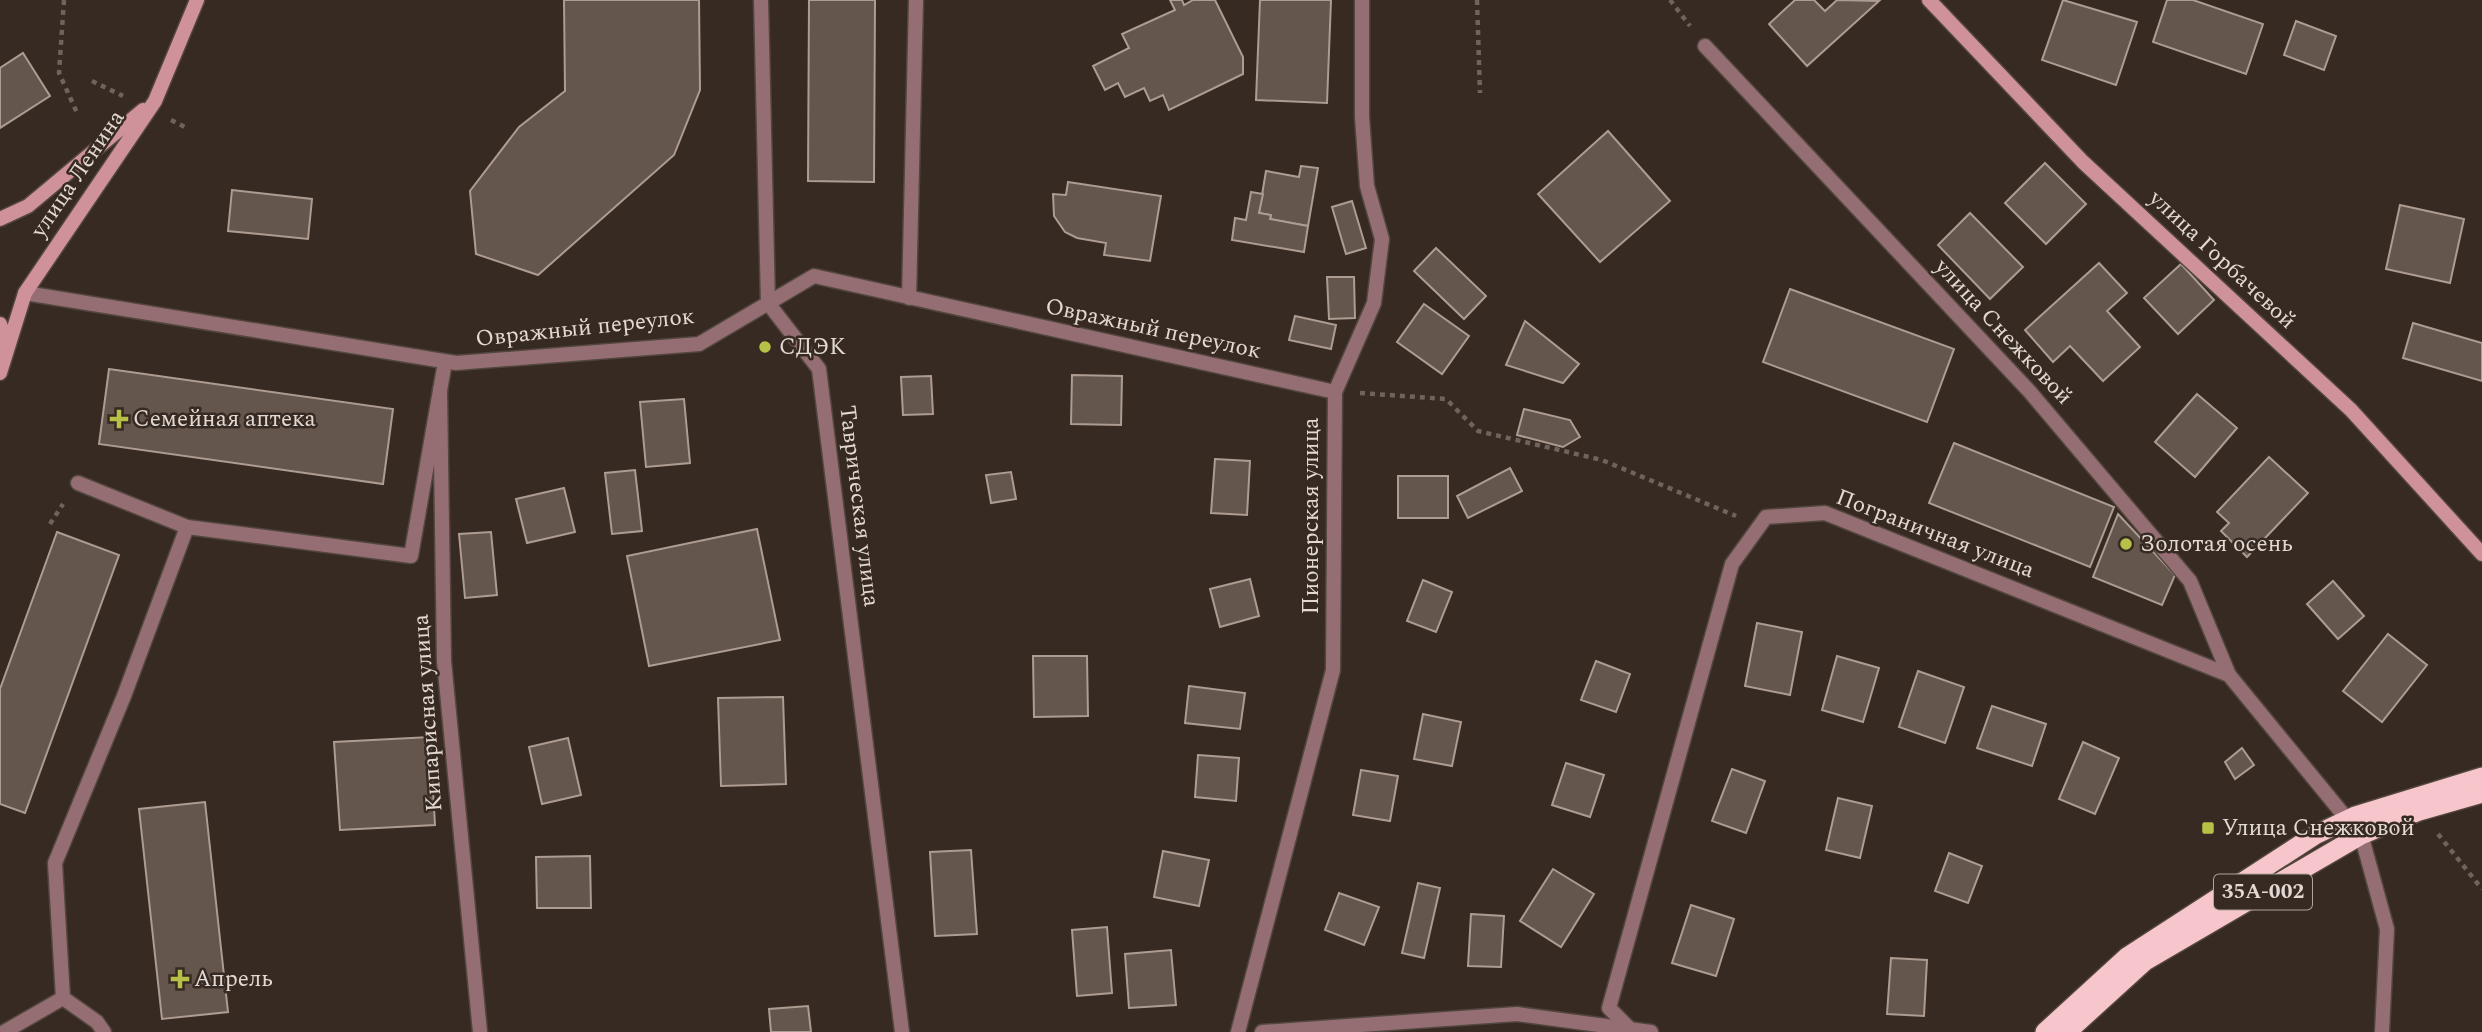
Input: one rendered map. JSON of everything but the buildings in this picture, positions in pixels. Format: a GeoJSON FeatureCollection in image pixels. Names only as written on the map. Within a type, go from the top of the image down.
{"type":"FeatureCollection","features":[{"type":"Feature","properties":{"kind":"highway","name":"35А-002"},"geometry":{"type":"LineString","coordinates":[[2045,1032],[2127,957],[2269,863],[2351,817],[2482,777]]}},
{"type":"Feature","properties":{"kind":"highway","name":"35А-002"},"geometry":{"type":"LineString","coordinates":[[2067,1032],[2145,961],[2361,835],[2419,811],[2482,793]]}},
{"type":"Feature","properties":{"kind":"main road","name":"улица Ленина"},"geometry":{"type":"LineString","coordinates":[[0,373],[25,293],[155,101],[197,0]]}},
{"type":"Feature","properties":{"kind":"main road","name":"улица Горбачевой"},"geometry":{"type":"LineString","coordinates":[[1929,0],[2083,162],[2351,410],[2482,554]]}},
{"type":"Feature","properties":{"kind":"main road"},"geometry":{"type":"LineString","coordinates":[[0,219],[28,206],[155,101]]}},
{"type":"Feature","properties":{"kind":"main road"},"geometry":{"type":"LineString","coordinates":[[0,324],[5,337],[0,366]]}},
{"type":"Feature","properties":{"kind":"street"},"geometry":{"type":"LineString","coordinates":[[761,0],[768,303]]}},
{"type":"Feature","properties":{"kind":"street"},"geometry":{"type":"LineString","coordinates":[[909,298],[916,0]]}},
{"type":"Feature","properties":{"kind":"street","name":"Пионерская улица"},"geometry":{"type":"LineString","coordinates":[[1238,1032],[1333,670],[1335,392],[1374,303],[1382,239],[1367,186],[1362,117],[1362,0]]}},
{"type":"Feature","properties":{"kind":"street","name":"улица Снежковой"},"geometry":{"type":"LineString","coordinates":[[1705,46],[2030,392],[2190,581],[2229,675]]}},
{"type":"Feature","properties":{"kind":"street","name":"Овражный переулок"},"geometry":{"type":"LineString","coordinates":[[25,293],[456,363],[699,344],[814,276],[1335,392]]}},
{"type":"Feature","properties":{"kind":"street","name":"Таврическая улица"},"geometry":{"type":"LineString","coordinates":[[768,303],[818,369],[902,1032]]}},
{"type":"Feature","properties":{"kind":"street"},"geometry":{"type":"LineString","coordinates":[[78,483],[187,527],[411,556],[445,362]]}},
{"type":"Feature","properties":{"kind":"street","name":"Кипарисная улица"},"geometry":{"type":"LineString","coordinates":[[440,390],[444,661],[481,1032]]}},
{"type":"Feature","properties":{"kind":"street","name":"Пограничная улица"},"geometry":{"type":"LineString","coordinates":[[1760,526],[1766,517],[1825,513],[2229,675],[2351,817]]}},
{"type":"Feature","properties":{"kind":"street"},"geometry":{"type":"LineString","coordinates":[[1632,1031],[1609,1008],[1732,564],[1760,526]]}},
{"type":"Feature","properties":{"kind":"street"},"geometry":{"type":"LineString","coordinates":[[63,998],[55,863],[124,695],[187,527]]}},
{"type":"Feature","properties":{"kind":"street"},"geometry":{"type":"LineString","coordinates":[[2351,817],[2361,835],[2387,929],[2382,1032]]}},
{"type":"Feature","properties":{"kind":"street"},"geometry":{"type":"LineString","coordinates":[[4,1032],[63,998]]}},
{"type":"Feature","properties":{"kind":"street"},"geometry":{"type":"LineString","coordinates":[[63,998],[97,1022],[104,1032]]}},
{"type":"Feature","properties":{"kind":"street"},"geometry":{"type":"LineString","coordinates":[[1262,1032],[1517,1014],[1651,1032]]}},
{"type":"Feature","properties":{"kind":"path"},"geometry":{"type":"LineString","coordinates":[[64,0],[59,73],[78,115]]}},
{"type":"Feature","properties":{"kind":"path"},"geometry":{"type":"LineString","coordinates":[[1477,0],[1480,93]]}},
{"type":"Feature","properties":{"kind":"path"},"geometry":{"type":"LineString","coordinates":[[1670,0],[1705,46]]}},
{"type":"Feature","properties":{"kind":"path"},"geometry":{"type":"LineString","coordinates":[[1335,392],[1446,399],[1478,431],[1602,460],[1760,526]]}},
{"type":"Feature","properties":{"kind":"path"},"geometry":{"type":"LineString","coordinates":[[2419,811],[2482,889]]}},
{"type":"Feature","properties":{"kind":"place","name":"СДЭК"},"geometry":{"type":"Point","coordinates":[765,347]}},
{"type":"Feature","properties":{"kind":"place","name":"Семейная аптека"},"geometry":{"type":"Point","coordinates":[119,419]}},
{"type":"Feature","properties":{"kind":"place","name":"Золотая осень"},"geometry":{"type":"Point","coordinates":[2126,544]}},
{"type":"Feature","properties":{"kind":"place","name":"Улица Снежковой"},"geometry":{"type":"Point","coordinates":[2208,828]}},
{"type":"Feature","properties":{"kind":"place","name":"Апрель"},"geometry":{"type":"Point","coordinates":[180,979]}}]}
